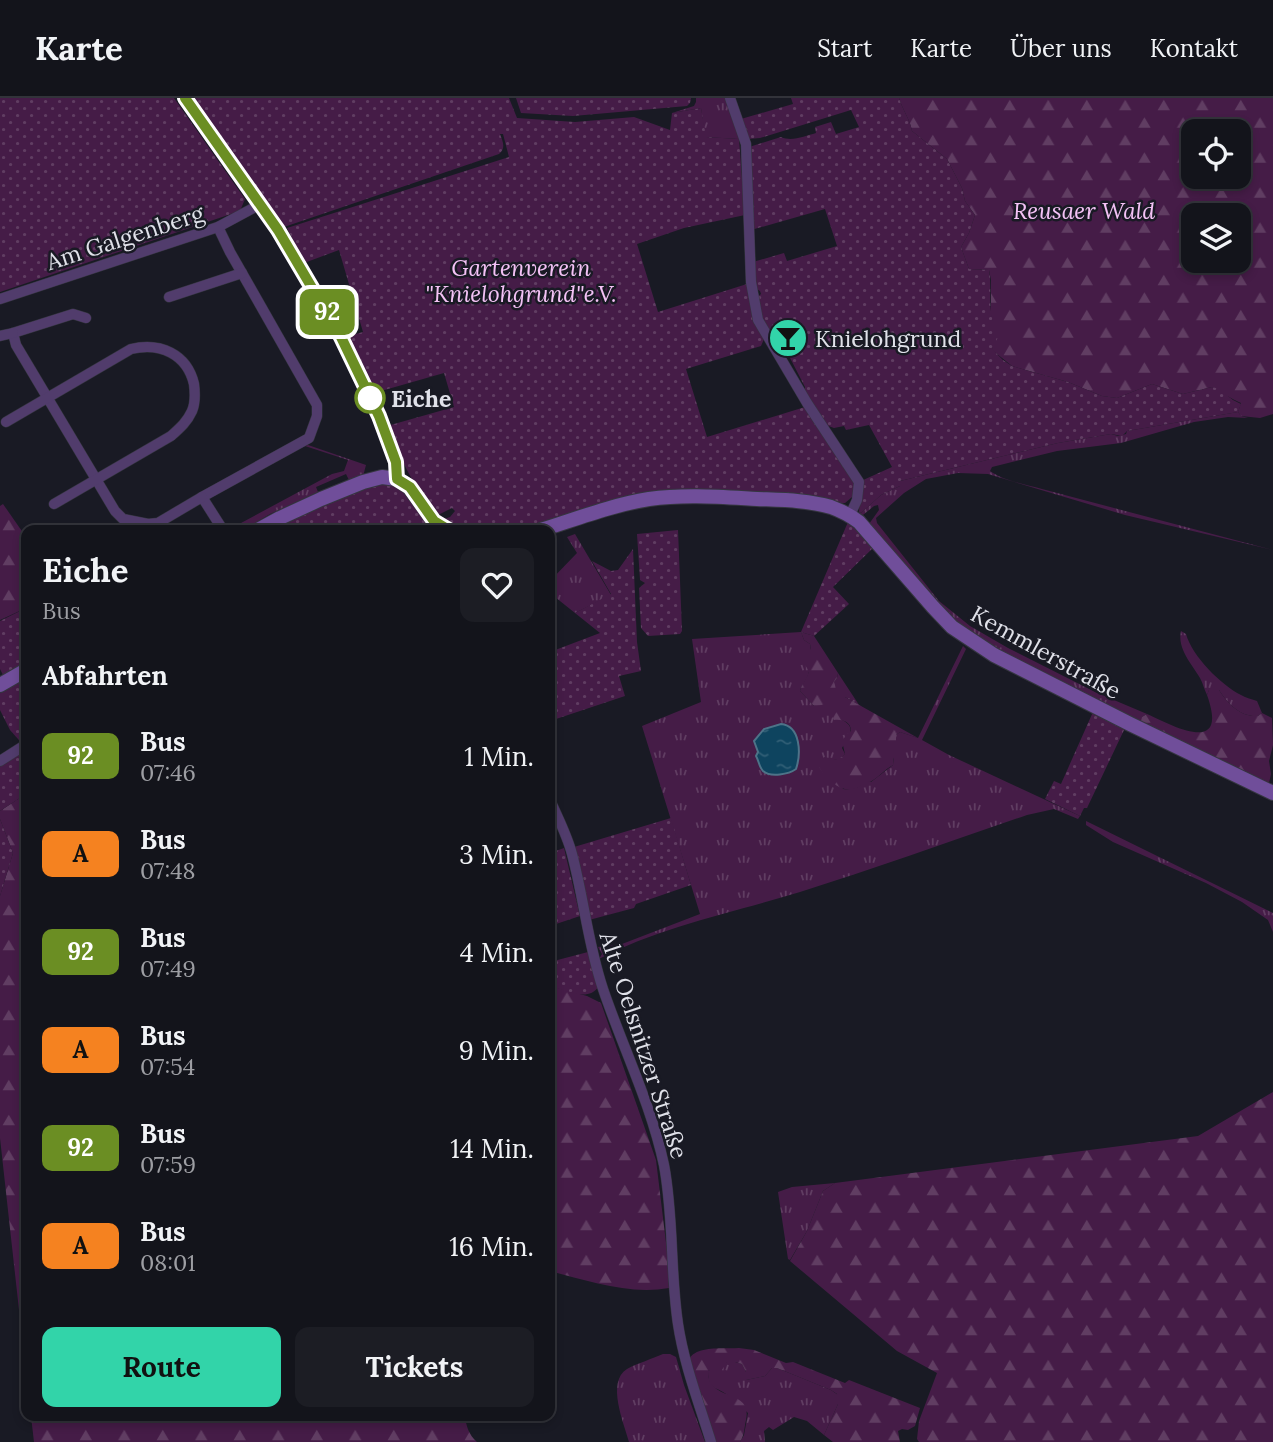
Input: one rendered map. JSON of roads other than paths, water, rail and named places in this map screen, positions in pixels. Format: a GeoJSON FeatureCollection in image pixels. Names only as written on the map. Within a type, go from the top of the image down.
{"type":"FeatureCollection","features":[{"type":"Feature","properties":{"kind":"street"},"geometry":{"type":"LineString","coordinates":[[184,98],[290,250],[341,337],[379,416],[396,462],[397,479]]}},
{"type":"Feature","properties":{"kind":"street"},"geometry":{"type":"LineString","coordinates":[[730,98],[746,144],[751,282],[758,320],[802,395],[859,482],[857,500],[850,515]]}},
{"type":"Feature","properties":{"kind":"street","name":"Am Galgenberg"},"geometry":{"type":"LineString","coordinates":[[0,299],[218,227],[260,205]]}},
{"type":"Feature","properties":{"kind":"street"},"geometry":{"type":"LineString","coordinates":[[142,525],[158,523],[290,450],[309,438],[317,416],[317,405],[218,227]]}},
{"type":"Feature","properties":{"kind":"street"},"geometry":{"type":"LineString","coordinates":[[169,297],[242,273]]}},
{"type":"Feature","properties":{"kind":"street"},"geometry":{"type":"LineString","coordinates":[[0,336],[74,314],[86,318]]}},
{"type":"Feature","properties":{"kind":"street"},"geometry":{"type":"LineString","coordinates":[[13,333],[16,345],[115,511],[133,525]]}},
{"type":"Feature","properties":{"kind":"street"},"geometry":{"type":"LineString","coordinates":[[6,422],[125,353],[144,346],[168,350],[186,365],[195,389],[193,408],[183,425],[171,436],[54,504]]}},
{"type":"Feature","properties":{"kind":"street"},"geometry":{"type":"LineString","coordinates":[[267,525],[351,486],[382,477],[397,479],[410,487],[425,511],[439,525]]}},
{"type":"Feature","properties":{"kind":"street"},"geometry":{"type":"LineString","coordinates":[[202,497],[220,525]]}},
{"type":"Feature","properties":{"kind":"street","name":"Kemmlerstraße"},"geometry":{"type":"LineString","coordinates":[[555,526],[625,504],[679,497],[794,501],[832,508],[850,515],[868,531],[952,627],[973,642],[1130,724],[1273,793]]}},
{"type":"Feature","properties":{"kind":"street"},"geometry":{"type":"LineString","coordinates":[[0,685],[21,673]]}},
{"type":"Feature","properties":{"kind":"street"},"geometry":{"type":"LineString","coordinates":[[0,761],[21,748]]}},
{"type":"Feature","properties":{"kind":"street","name":"Alte Oelsnitzer Straße"},"geometry":{"type":"LineString","coordinates":[[555,811],[572,854],[603,989],[636,1075],[663,1163],[671,1218],[675,1294],[682,1345],[711,1442]]}},
{"type":"Feature","properties":{"kind":"water"},"geometry":{"type":"Polygon","coordinates":[[[781,724],[788,726],[796,735],[798,763],[793,771],[766,773],[756,756],[758,752],[754,741],[764,729],[781,724]]]}},
{"type":"Feature","properties":{"kind":"place","name":"Knielohgrund"},"geometry":{"type":"Point","coordinates":[788,338]}},
{"type":"Feature","properties":{"kind":"place","name":"Eiche"},"geometry":{"type":"Point","coordinates":[370,398]}},
{"type":"Feature","properties":{"kind":"park label","name":"Reusaer Wald"},"geometry":{"type":"Point","coordinates":[1084,210]}},
{"type":"Feature","properties":{"kind":"park label","name":"Gartenverein \"Knielohgrund\"e.V."},"geometry":{"type":"Point","coordinates":[521,280]}}]}
